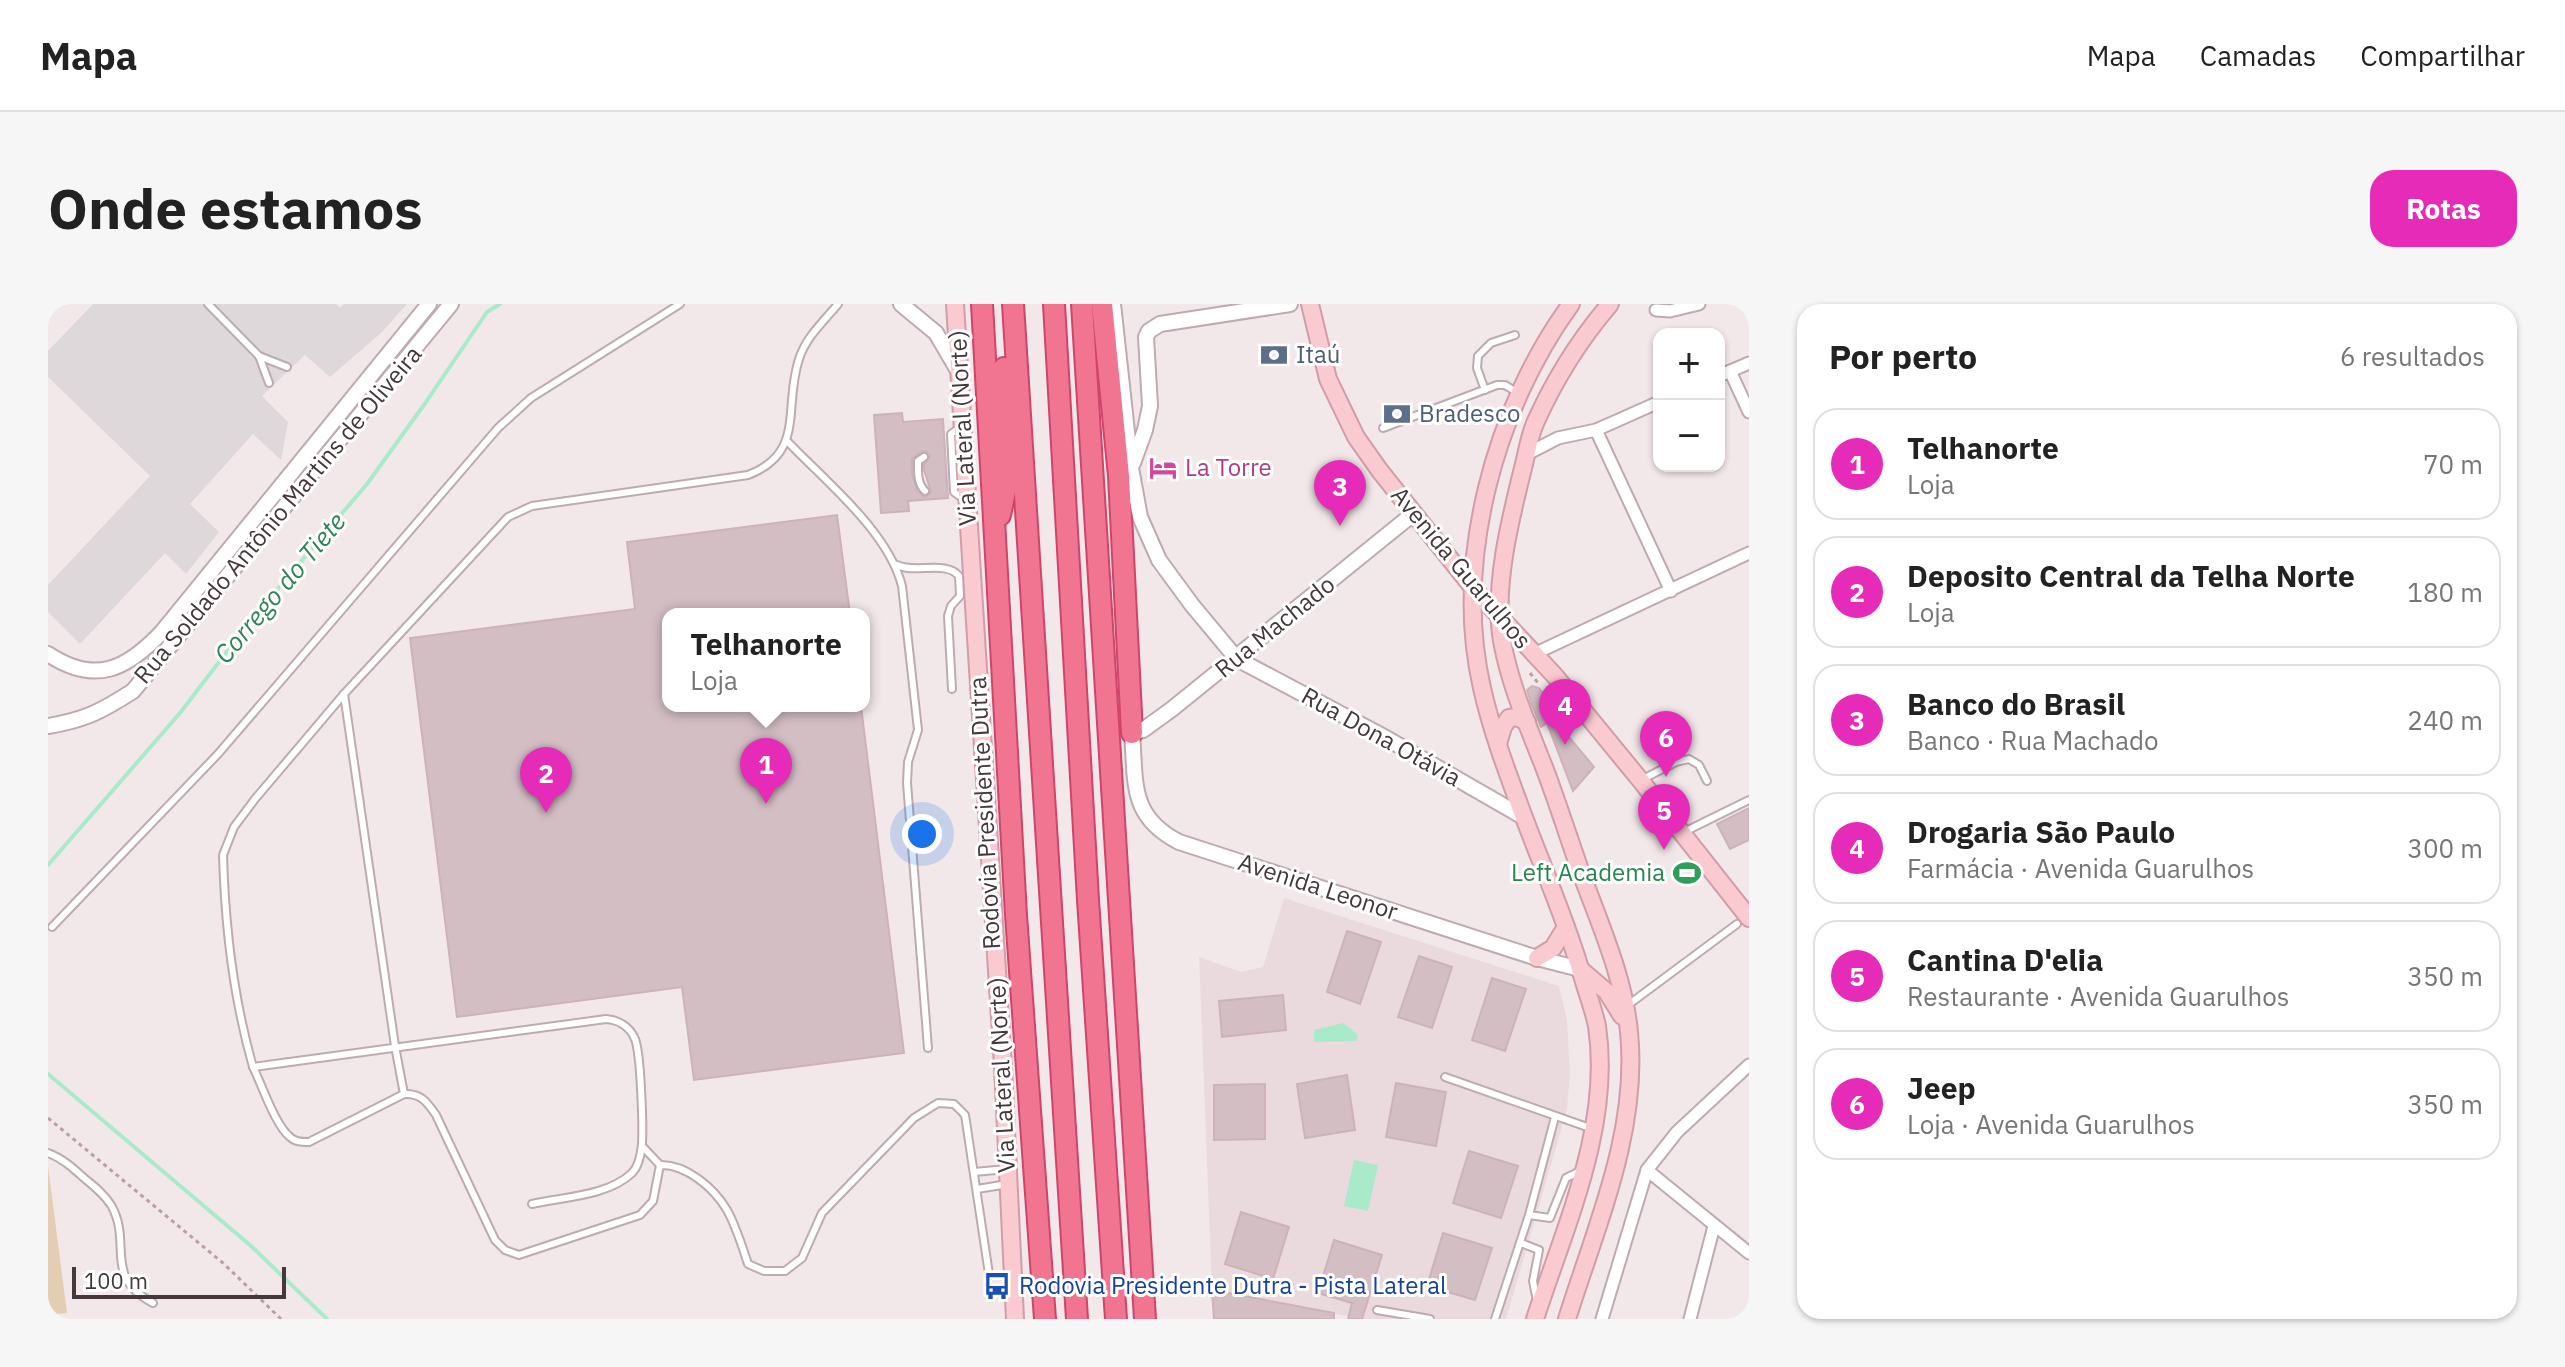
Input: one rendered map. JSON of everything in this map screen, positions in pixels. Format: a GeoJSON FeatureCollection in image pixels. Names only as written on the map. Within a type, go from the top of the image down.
{"type":"FeatureCollection","features":[{"type":"Feature","properties":{"kind":"highway","name":"Rodovia Presidente Dutra"},"geometry":{"type":"LineString","coordinates":[[982,304],[1016,915],[1045,1319]]}},
{"type":"Feature","properties":{"kind":"highway"},"geometry":{"type":"LineString","coordinates":[[994,540],[1007,482],[1000,304]]}},
{"type":"Feature","properties":{"kind":"highway"},"geometry":{"type":"LineString","coordinates":[[1013,304],[1077,1319]]}},
{"type":"Feature","properties":{"kind":"highway"},"geometry":{"type":"LineString","coordinates":[[1054,304],[1087,885],[1116,1319]]}},
{"type":"Feature","properties":{"kind":"highway"},"geometry":{"type":"LineString","coordinates":[[1082,304],[1145,1319]]}},
{"type":"Feature","properties":{"kind":"highway"},"geometry":{"type":"LineString","coordinates":[[1102,304],[1119,476],[1132,733]]}},
{"type":"Feature","properties":{"kind":"highway"},"geometry":{"type":"LineString","coordinates":[[1113,1271],[1123,1291],[1127,1319]]}},
{"type":"Feature","properties":{"kind":"main road","name":"Via Lateral (Norte)"},"geometry":{"type":"LineString","coordinates":[[955,304],[961,382],[958,430],[968,502],[1003,1066],[1015,1319]]}},
{"type":"Feature","properties":{"kind":"main road","name":"Avenida Guarulhos"},"geometry":{"type":"LineString","coordinates":[[1312,304],[1313,322],[1328,379],[1342,411],[1380,471],[1456,568],[1534,654],[1684,832],[1745,915]]}},
{"type":"Feature","properties":{"kind":"main road"},"geometry":{"type":"LineString","coordinates":[[1538,1312],[1593,1129],[1599,1072],[1596,1025],[1566,927],[1498,744],[1481,687],[1474,571],[1494,463],[1518,393],[1534,360],[1571,304]]}},
{"type":"Feature","properties":{"kind":"main road"},"geometry":{"type":"LineString","coordinates":[[1567,1319],[1626,1123],[1630,1032],[1626,1006],[1554,791],[1512,683],[1501,637],[1500,616],[1503,567],[1515,498],[1534,424],[1579,347],[1610,304]]}},
{"type":"Feature","properties":{"kind":"main road"},"geometry":{"type":"LineString","coordinates":[[1494,463],[1499,486],[1515,498]]}},
{"type":"Feature","properties":{"kind":"main road"},"geometry":{"type":"LineString","coordinates":[[1456,568],[1488,572],[1503,567]]}},
{"type":"Feature","properties":{"kind":"main road"},"geometry":{"type":"LineString","coordinates":[[1498,744],[1509,718],[1527,722]]}},
{"type":"Feature","properties":{"kind":"main road"},"geometry":{"type":"LineString","coordinates":[[1537,958],[1553,948],[1566,927]]}},
{"type":"Feature","properties":{"kind":"main road"},"geometry":{"type":"LineString","coordinates":[[1580,969],[1607,992],[1630,1032]]}},
{"type":"Feature","properties":{"kind":"street","name":"Rua Soldado Antônio Martins de Oliveira"},"geometry":{"type":"LineString","coordinates":[[48,654],[63,664],[83,671],[105,671],[142,654],[429,304]]}},
{"type":"Feature","properties":{"kind":"street","name":"Rua Soldado Antônio Martins de Oliveira"},"geometry":{"type":"LineString","coordinates":[[48,726],[80,721],[133,691],[451,304]]}},
{"type":"Feature","properties":{"kind":"street"},"geometry":{"type":"LineString","coordinates":[[901,304],[936,333],[953,360],[961,382]]}},
{"type":"Feature","properties":{"kind":"street"},"geometry":{"type":"LineString","coordinates":[[1113,304],[1131,468],[1140,517],[1159,560],[1237,659]]}},
{"type":"Feature","properties":{"kind":"street"},"geometry":{"type":"LineString","coordinates":[[1131,468],[1150,406],[1146,342],[1149,331],[1160,324],[1290,304]]}},
{"type":"Feature","properties":{"kind":"street"},"geometry":{"type":"LineString","coordinates":[[1656,310],[1670,311],[1699,304]]}},
{"type":"Feature","properties":{"kind":"street"},"geometry":{"type":"LineString","coordinates":[[1749,363],[1725,373],[1749,412]]}},
{"type":"Feature","properties":{"kind":"street"},"geometry":{"type":"LineString","coordinates":[[1527,454],[1558,438],[1596,430],[1653,405]]}},
{"type":"Feature","properties":{"kind":"street"},"geometry":{"type":"LineString","coordinates":[[1534,424],[1543,434],[1558,438]]}},
{"type":"Feature","properties":{"kind":"street"},"geometry":{"type":"LineString","coordinates":[[1596,430],[1671,591]]}},
{"type":"Feature","properties":{"kind":"street","name":"Rua Machado"},"geometry":{"type":"LineString","coordinates":[[1132,733],[1156,721],[1237,659],[1413,514]]}},
{"type":"Feature","properties":{"kind":"street"},"geometry":{"type":"LineString","coordinates":[[1534,654],[1749,553]]}},
{"type":"Feature","properties":{"kind":"street","name":"Rua Dona Otávia"},"geometry":{"type":"LineString","coordinates":[[1237,659],[1386,738],[1525,818]]}},
{"type":"Feature","properties":{"kind":"street","name":"Avenida Leonor"},"geometry":{"type":"LineString","coordinates":[[1132,733],[1139,800],[1147,819],[1162,833],[1179,842],[1537,958],[1580,969]]}},
{"type":"Feature","properties":{"kind":"street"},"geometry":{"type":"LineString","coordinates":[[1602,1319],[1647,1170],[1677,1132],[1749,1065]]}},
{"type":"Feature","properties":{"kind":"street"},"geometry":{"type":"LineString","coordinates":[[1647,1170],[1749,1253]]}},
{"type":"Feature","properties":{"kind":"street"},"geometry":{"type":"LineString","coordinates":[[1690,1319],[1714,1226]]}},
{"type":"Feature","properties":{"kind":"lane"},"geometry":{"type":"LineString","coordinates":[[208,304],[259,356],[287,367]]}},
{"type":"Feature","properties":{"kind":"lane"},"geometry":{"type":"LineString","coordinates":[[52,927],[218,754],[498,428],[531,398],[680,304]]}},
{"type":"Feature","properties":{"kind":"lane"},"geometry":{"type":"LineString","coordinates":[[660,1165],[653,1201],[640,1215],[519,1255],[505,1250],[495,1240],[436,1115],[425,1099],[415,1094],[404,1094],[309,1142],[290,1137],[280,1124],[253,1067],[241,1025],[225,923],[223,855],[227,841],[243,814],[344,694],[508,517],[532,506],[748,475],[773,462],[787,441],[799,357],[805,343],[838,304]]}},
{"type":"Feature","properties":{"kind":"lane"},"geometry":{"type":"LineString","coordinates":[[1485,390],[1477,368],[1478,356],[1491,343],[1515,335]]}},
{"type":"Feature","properties":{"kind":"lane"},"geometry":{"type":"LineString","coordinates":[[259,356],[269,383]]}},
{"type":"Feature","properties":{"kind":"lane"},"geometry":{"type":"LineString","coordinates":[[1383,428],[1485,390],[1505,385],[1518,393]]}},
{"type":"Feature","properties":{"kind":"lane"},"geometry":{"type":"LineString","coordinates":[[352,400],[364,411]]}},
{"type":"Feature","properties":{"kind":"lane"},"geometry":{"type":"LineString","coordinates":[[945,443],[958,430]]}},
{"type":"Feature","properties":{"kind":"lane"},"geometry":{"type":"LineString","coordinates":[[958,430],[951,492],[968,502]]}},
{"type":"Feature","properties":{"kind":"lane"},"geometry":{"type":"LineString","coordinates":[[787,441],[871,529],[897,565],[902,586],[918,730],[908,762],[907,783],[928,1048]]}},
{"type":"Feature","properties":{"kind":"lane"},"geometry":{"type":"LineString","coordinates":[[924,457],[918,461],[918,473],[919,485],[925,491]]}},
{"type":"Feature","properties":{"kind":"lane"},"geometry":{"type":"LineString","coordinates":[[897,565],[913,570],[948,568],[959,576],[960,596],[951,606],[948,616],[952,689]]}},
{"type":"Feature","properties":{"kind":"lane"},"geometry":{"type":"LineString","coordinates":[[344,694],[404,1094]]}},
{"type":"Feature","properties":{"kind":"lane"},"geometry":{"type":"LineString","coordinates":[[1641,781],[1676,762],[1689,759],[1699,765],[1707,781]]}},
{"type":"Feature","properties":{"kind":"lane"},"geometry":{"type":"LineString","coordinates":[[1684,832],[1749,800]]}},
{"type":"Feature","properties":{"kind":"lane"},"geometry":{"type":"LineString","coordinates":[[1626,1006],[1745,915]]}},
{"type":"Feature","properties":{"kind":"lane"},"geometry":{"type":"LineString","coordinates":[[253,1067],[606,1019],[621,1023],[636,1042],[642,1146],[634,1171],[621,1181],[601,1189],[532,1204]]}},
{"type":"Feature","properties":{"kind":"lane"},"geometry":{"type":"LineString","coordinates":[[1445,1077],[1593,1129]]}},
{"type":"Feature","properties":{"kind":"lane"},"geometry":{"type":"LineString","coordinates":[[642,1146],[660,1165],[682,1168],[708,1188],[727,1209],[748,1264],[764,1271],[785,1271],[802,1258],[822,1213],[914,1118],[938,1103],[954,1104],[965,1115],[989,1274]]}},
{"type":"Feature","properties":{"kind":"lane"},"geometry":{"type":"LineString","coordinates":[[1495,1319],[1521,1243],[1555,1117]]}},
{"type":"Feature","properties":{"kind":"lane"},"geometry":{"type":"LineString","coordinates":[[48,1153],[74,1169],[110,1204],[115,1215],[124,1276],[136,1294],[153,1303]]}},
{"type":"Feature","properties":{"kind":"lane"},"geometry":{"type":"LineString","coordinates":[[1529,1215],[1550,1218],[1566,1178],[1583,1170]]}},
{"type":"Feature","properties":{"kind":"lane"},"geometry":{"type":"LineString","coordinates":[[974,1172],[1007,1177]]}},
{"type":"Feature","properties":{"kind":"lane"},"geometry":{"type":"LineString","coordinates":[[977,1189],[1007,1177]]}},
{"type":"Feature","properties":{"kind":"lane"},"geometry":{"type":"LineString","coordinates":[[1521,1243],[1539,1250],[1533,1281],[1538,1312]]}},
{"type":"Feature","properties":{"kind":"lane"},"geometry":{"type":"LineString","coordinates":[[1377,1310],[1430,1319]]}},
{"type":"Feature","properties":{"kind":"path"},"geometry":{"type":"LineString","coordinates":[[48,1118],[223,1263],[281,1319]]}},
{"type":"Feature","properties":{"kind":"shaded area"},"geometry":{"type":"Polygon","coordinates":[[[93,304],[336,304],[340,308],[344,304],[407,304],[381,333],[330,377],[305,355],[262,396],[288,422],[281,460],[253,434],[190,504],[219,532],[186,574],[165,553],[80,644],[48,612],[48,585],[150,476],[48,377],[48,351],[93,304]]]}},
{"type":"Feature","properties":{"kind":"shaded area"},"geometry":{"type":"Polygon","coordinates":[[[1284,898],[1559,986],[1567,1020],[1570,1073],[1567,1110],[1506,1319],[1363,1319],[1212,1290],[1199,957],[1241,972],[1263,967],[1284,898]]]}},
{"type":"Feature","properties":{"kind":"shaded area"},"geometry":{"type":"Polygon","coordinates":[[[1343,1023],[1358,1035],[1356,1041],[1314,1042],[1314,1030],[1343,1023]]]}},
{"type":"Feature","properties":{"kind":"shaded area"},"geometry":{"type":"Polygon","coordinates":[[[1354,1160],[1378,1165],[1368,1211],[1344,1206],[1354,1160]]]}},
{"type":"Feature","properties":{"kind":"shaded area"},"geometry":{"type":"Polygon","coordinates":[[[48,1166],[67,1313],[48,1315],[48,1166]]]}},
{"type":"Feature","properties":{"kind":"building"},"geometry":{"type":"Polygon","coordinates":[[[902,413],[903,422],[943,419],[948,498],[908,501],[909,511],[881,513],[874,415],[902,413]],[[926,451],[912,459],[917,491],[925,497],[931,492],[924,470],[930,456],[926,451]]]}},
{"type":"Feature","properties":{"kind":"building"},"geometry":{"type":"Polygon","coordinates":[[[837,515],[849,608],[662,608],[662,712],[862,712],[904,1053],[694,1080],[682,987],[457,1017],[410,638],[635,609],[627,542],[837,515]]]}},
{"type":"Feature","properties":{"kind":"building"},"geometry":{"type":"Polygon","coordinates":[[[1532,686],[1539,688],[1558,714],[1553,718],[1594,767],[1573,791],[1547,723],[1541,727],[1531,703],[1527,690],[1532,686]]]}},
{"type":"Feature","properties":{"kind":"building"},"geometry":{"type":"Polygon","coordinates":[[[1749,808],[1749,840],[1730,849],[1717,824],[1749,808]]]}},
{"type":"Feature","properties":{"kind":"building"},"geometry":{"type":"Polygon","coordinates":[[[1347,931],[1381,942],[1360,1004],[1327,992],[1347,931]]]}},
{"type":"Feature","properties":{"kind":"building"},"geometry":{"type":"Polygon","coordinates":[[[1419,956],[1452,967],[1432,1028],[1398,1017],[1419,956]]]}},
{"type":"Feature","properties":{"kind":"building"},"geometry":{"type":"Polygon","coordinates":[[[1492,978],[1526,989],[1505,1051],[1472,1040],[1492,978]]]}},
{"type":"Feature","properties":{"kind":"building"},"geometry":{"type":"Polygon","coordinates":[[[1283,995],[1286,1030],[1222,1037],[1219,1001],[1283,995]]]}},
{"type":"Feature","properties":{"kind":"building"},"geometry":{"type":"Polygon","coordinates":[[[1347,1075],[1355,1130],[1305,1138],[1297,1084],[1347,1075]]]}},
{"type":"Feature","properties":{"kind":"building"},"geometry":{"type":"Polygon","coordinates":[[[1396,1083],[1446,1092],[1436,1146],[1386,1137],[1396,1083]]]}},
{"type":"Feature","properties":{"kind":"building"},"geometry":{"type":"Polygon","coordinates":[[[1265,1084],[1265,1139],[1214,1140],[1214,1085],[1265,1084]]]}},
{"type":"Feature","properties":{"kind":"building"},"geometry":{"type":"Polygon","coordinates":[[[1469,1151],[1518,1166],[1501,1218],[1453,1203],[1469,1151]]]}},
{"type":"Feature","properties":{"kind":"building"},"geometry":{"type":"Polygon","coordinates":[[[1241,1212],[1289,1227],[1273,1279],[1225,1264],[1241,1212]]]}},
{"type":"Feature","properties":{"kind":"building"},"geometry":{"type":"Polygon","coordinates":[[[1443,1233],[1492,1248],[1475,1300],[1427,1286],[1443,1233]]]}},
{"type":"Feature","properties":{"kind":"building"},"geometry":{"type":"Polygon","coordinates":[[[1334,1240],[1382,1255],[1362,1319],[1348,1319],[1352,1303],[1318,1293],[1334,1240]]]}},
{"type":"Feature","properties":{"kind":"building"},"geometry":{"type":"Polygon","coordinates":[[[1212,1290],[1334,1313],[1334,1319],[1214,1319],[1212,1290]]]}},
{"type":"Feature","properties":{"kind":"waterway","name":"Corrego do Tiete"},"geometry":{"type":"LineString","coordinates":[[48,865],[180,713],[248,624],[367,484],[487,312],[500,304]]}},
{"type":"Feature","properties":{"kind":"waterway"},"geometry":{"type":"LineString","coordinates":[[48,1074],[250,1245],[327,1319]]}},
{"type":"Feature","properties":{"kind":"place","name":"Itaú"},"geometry":{"type":"Point","coordinates":[1274,355]}},
{"type":"Feature","properties":{"kind":"place","name":"Bradesco"},"geometry":{"type":"Point","coordinates":[1397,414]}},
{"type":"Feature","properties":{"kind":"place","name":"La Torre"},"geometry":{"type":"Point","coordinates":[1163,468]}},
{"type":"Feature","properties":{"kind":"place","name":"Banco do Brasil"},"geometry":{"type":"Point","coordinates":[1340,526]}},
{"type":"Feature","properties":{"kind":"place","name":"Drogaria São Paulo"},"geometry":{"type":"Point","coordinates":[1565,745]}},
{"type":"Feature","properties":{"kind":"place","name":"Jeep"},"geometry":{"type":"Point","coordinates":[1666,777]}},
{"type":"Feature","properties":{"kind":"place","name":"Telhanorte"},"geometry":{"type":"Point","coordinates":[766,804]}},
{"type":"Feature","properties":{"kind":"place","name":"Deposito Central da Telha Norte"},"geometry":{"type":"Point","coordinates":[546,813]}},
{"type":"Feature","properties":{"kind":"place","name":"Cantina D'elia"},"geometry":{"type":"Point","coordinates":[1664,850]}},
{"type":"Feature","properties":{"kind":"place","name":"Left Academia"},"geometry":{"type":"Point","coordinates":[1687,873]}},
{"type":"Feature","properties":{"kind":"place","name":"Rodovia Presidente Dutra - Pista Lateral"},"geometry":{"type":"Point","coordinates":[997,1286]}}]}
